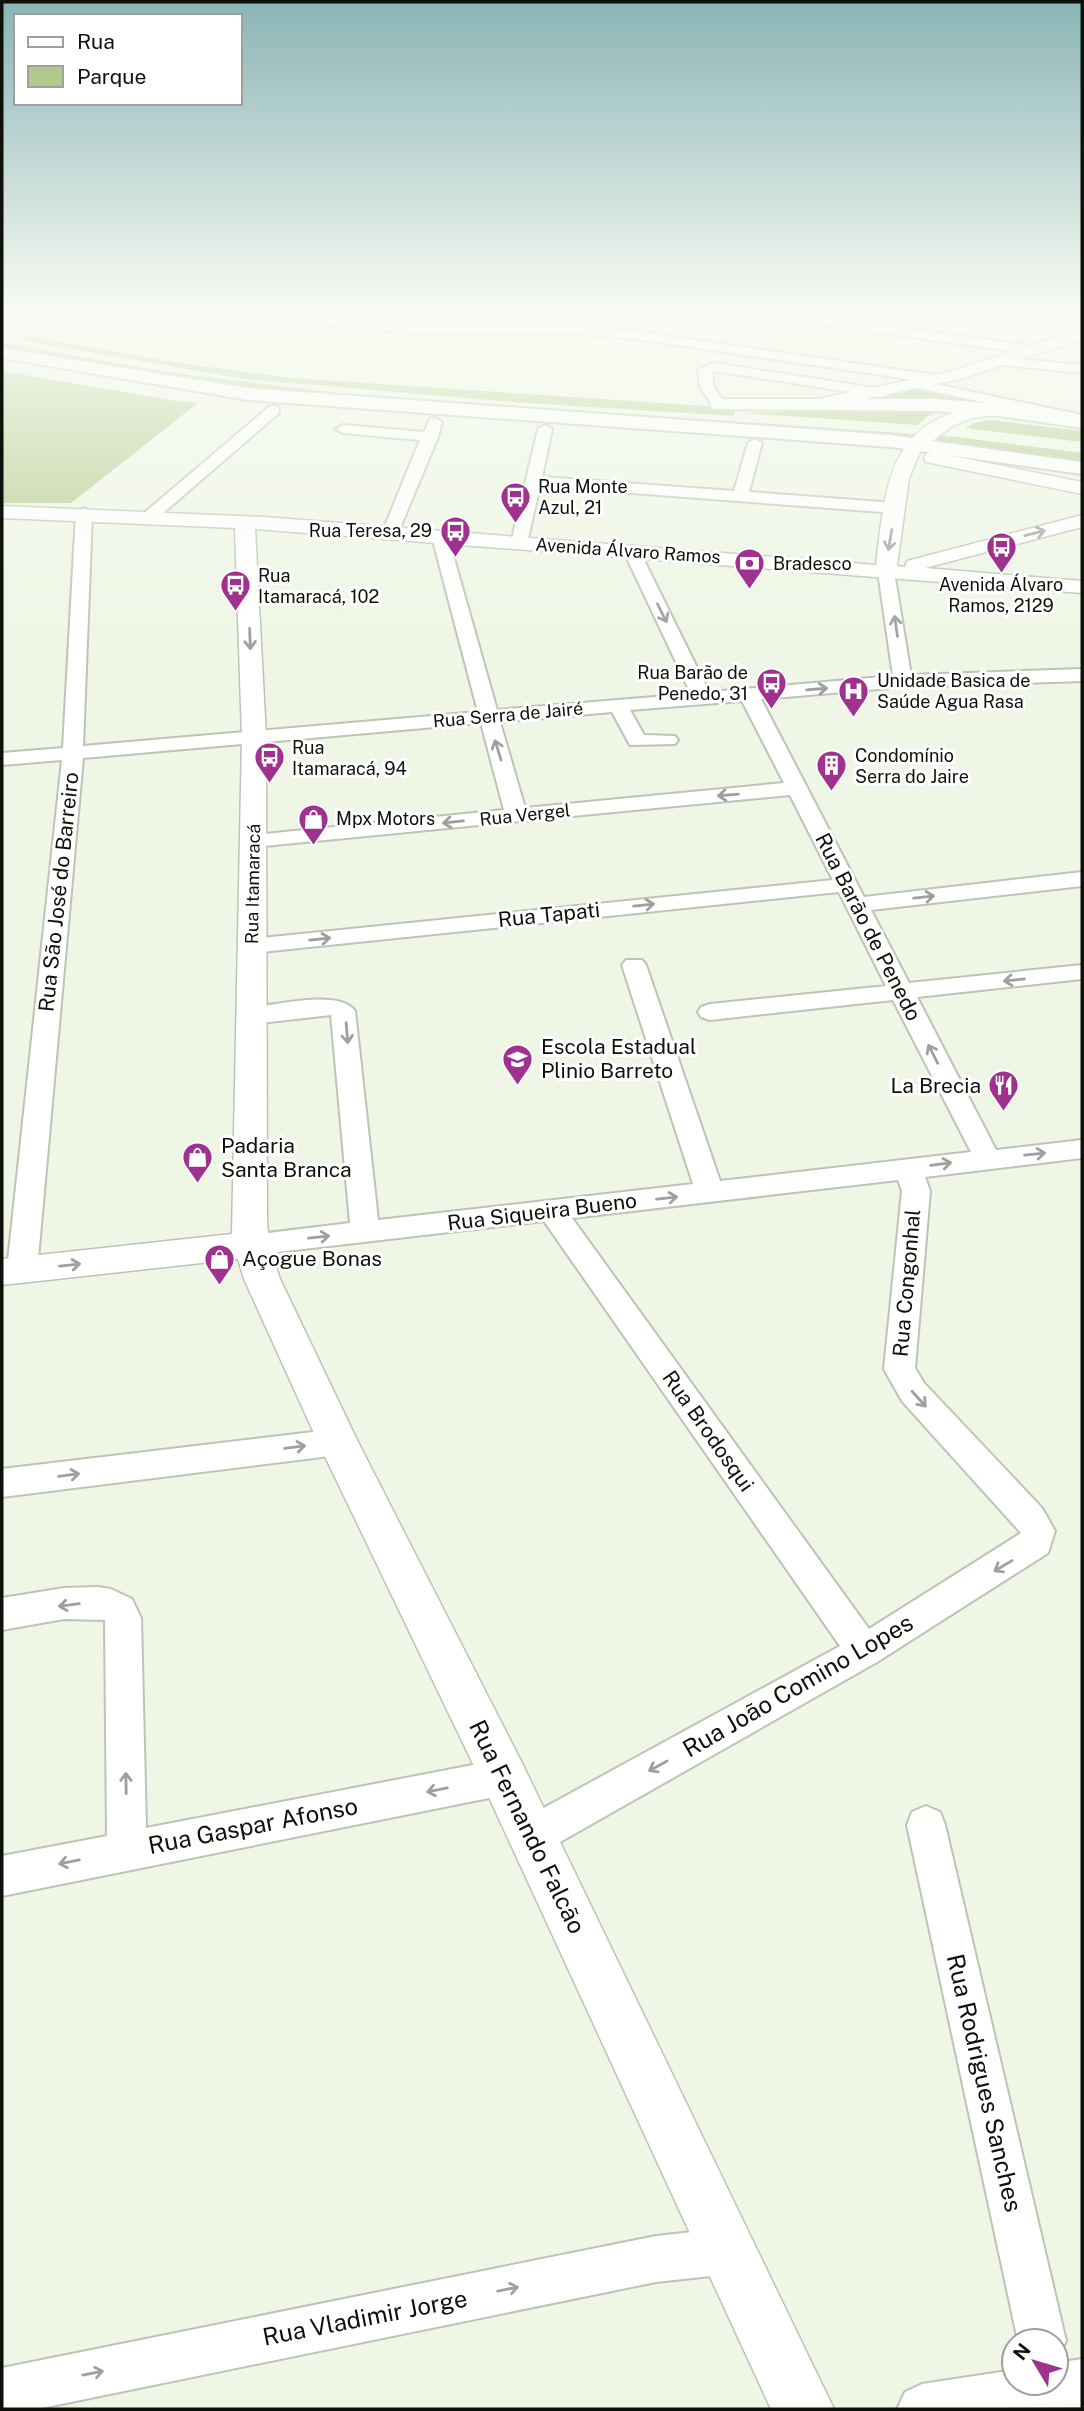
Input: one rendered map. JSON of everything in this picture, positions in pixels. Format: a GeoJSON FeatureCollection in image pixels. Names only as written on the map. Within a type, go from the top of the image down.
{"type":"FeatureCollection","features":[{"type":"Feature","properties":{"kind":"highway"},"geometry":{"type":"LineString","coordinates":[[342,419],[433,430],[545,429],[755,443],[1082,450]]}},
{"type":"Feature","properties":{"kind":"highway"},"geometry":{"type":"LineString","coordinates":[[489,419],[712,434],[734,441]]}},
{"type":"Feature","properties":{"kind":"highway"},"geometry":{"type":"LineString","coordinates":[[546,419],[922,447],[1082,478]]}},
{"type":"Feature","properties":{"kind":"highway"},"geometry":{"type":"LineString","coordinates":[[622,419],[922,447],[1082,468]]}},
{"type":"Feature","properties":{"kind":"main road"},"geometry":{"type":"LineString","coordinates":[[887,572],[895,508],[922,447],[956,419]]}},
{"type":"Feature","properties":{"kind":"main road"},"geometry":{"type":"LineString","coordinates":[[922,447],[1082,488]]}},
{"type":"Feature","properties":{"kind":"main road","name":"Avenida Álvaro Ramos"},"geometry":{"type":"LineString","coordinates":[[2,513],[245,522],[887,572],[948,567],[1082,587]]}},
{"type":"Feature","properties":{"kind":"main road","name":"Avenida Álvaro Ramos"},"geometry":{"type":"LineString","coordinates":[[84,516],[174,519]]}},
{"type":"Feature","properties":{"kind":"main road"},"geometry":{"type":"LineString","coordinates":[[948,567],[1082,521]]}},
{"type":"Feature","properties":{"kind":"main road","name":"Rua Itamaracá"},"geometry":{"type":"LineString","coordinates":[[245,522],[254,737],[249,1221],[251,1245]]}},
{"type":"Feature","properties":{"kind":"main road","name":"Rua Siqueira Bueno"},"geometry":{"type":"LineString","coordinates":[[12,1271],[251,1245]]}},
{"type":"Feature","properties":{"kind":"main road","name":"Rua Fernando Falcão"},"geometry":{"type":"LineString","coordinates":[[251,1245],[265,1286],[338,1442],[504,1777],[803,2409]]}},
{"type":"Feature","properties":{"kind":"street"},"geometry":{"type":"LineString","coordinates":[[149,517],[264,419]]}},
{"type":"Feature","properties":{"kind":"street"},"geometry":{"type":"LineString","coordinates":[[343,429],[433,430],[390,533]]}},
{"type":"Feature","properties":{"kind":"street"},"geometry":{"type":"LineString","coordinates":[[520,543],[545,429]]}},
{"type":"Feature","properties":{"kind":"street"},"geometry":{"type":"LineString","coordinates":[[740,496],[755,443]]}},
{"type":"Feature","properties":{"kind":"street"},"geometry":{"type":"LineString","coordinates":[[534,481],[895,508]]}},
{"type":"Feature","properties":{"kind":"street","name":"Rua São José do Barreiro"},"geometry":{"type":"LineString","coordinates":[[12,1271],[73,753],[84,516]]}},
{"type":"Feature","properties":{"kind":"street"},"geometry":{"type":"LineString","coordinates":[[440,537],[516,816]]}},
{"type":"Feature","properties":{"kind":"street"},"geometry":{"type":"LineString","coordinates":[[632,552],[703,699]]}},
{"type":"Feature","properties":{"kind":"street"},"geometry":{"type":"LineString","coordinates":[[887,572],[903,681]]}},
{"type":"Feature","properties":{"kind":"street","name":"Rua Serra de Jairé"},"geometry":{"type":"LineString","coordinates":[[2,759],[903,681],[1082,675]]}},
{"type":"Feature","properties":{"kind":"street","name":"Rua Barão de Penedo"},"geometry":{"type":"LineString","coordinates":[[749,695],[987,1158]]}},
{"type":"Feature","properties":{"kind":"street"},"geometry":{"type":"LineString","coordinates":[[618,706],[637,741],[647,743],[668,740]]}},
{"type":"Feature","properties":{"kind":"street","name":"Rua Vergel"},"geometry":{"type":"LineString","coordinates":[[253,841],[796,788]]}},
{"type":"Feature","properties":{"kind":"street","name":"Rua Tapati"},"geometry":{"type":"LineString","coordinates":[[252,946],[851,895],[1082,879]]}},
{"type":"Feature","properties":{"kind":"street"},"geometry":{"type":"LineString","coordinates":[[634,965],[710,1193]]}},
{"type":"Feature","properties":{"kind":"street"},"geometry":{"type":"LineString","coordinates":[[710,1012],[1082,972]]}},
{"type":"Feature","properties":{"kind":"street"},"geometry":{"type":"LineString","coordinates":[[251,1016],[326,1007],[339,1007],[344,1011],[365,1232]]}},
{"type":"Feature","properties":{"kind":"street","name":"Rua Siqueira Bueno"},"geometry":{"type":"LineString","coordinates":[[251,1245],[1082,1149]]}},
{"type":"Feature","properties":{"kind":"street","name":"Rua Congonhal"},"geometry":{"type":"LineString","coordinates":[[908,1168],[916,1191],[899,1369],[913,1392],[1030,1518]]}},
{"type":"Feature","properties":{"kind":"street","name":"Rua Brodosqui"},"geometry":{"type":"LineString","coordinates":[[552,1211],[864,1651]]}},
{"type":"Feature","properties":{"kind":"street"},"geometry":{"type":"LineString","coordinates":[[2,1483],[338,1442]]}},
{"type":"Feature","properties":{"kind":"street","name":"Rua João Comino Lopes"},"geometry":{"type":"LineString","coordinates":[[532,1836],[864,1651],[1032,1548],[1038,1538],[1038,1531],[1030,1518]]}},
{"type":"Feature","properties":{"kind":"street"},"geometry":{"type":"LineString","coordinates":[[2,1614],[96,1602],[110,1603],[120,1610],[123,1618],[127,1851]]}},
{"type":"Feature","properties":{"kind":"street","name":"Rua Gaspar Afonso"},"geometry":{"type":"LineString","coordinates":[[2,1876],[504,1777]]}},
{"type":"Feature","properties":{"kind":"street","name":"Rua Rodrigues Sanches"},"geometry":{"type":"LineString","coordinates":[[926,1825],[1039,2327]]}},
{"type":"Feature","properties":{"kind":"street","name":"Rua Vladimir Jorge"},"geometry":{"type":"LineString","coordinates":[[2,2392],[49,2396],[656,2259],[729,2251]]}},
{"type":"Feature","properties":{"kind":"street"},"geometry":{"type":"LineString","coordinates":[[922,2409],[1000,2396]]}},
{"type":"Feature","properties":{"kind":"green space"},"geometry":{"type":"Polygon","coordinates":[[[2,419],[178,419],[71,503],[2,503],[2,419]]]}},
{"type":"Feature","properties":{"kind":"green space"},"geometry":{"type":"Polygon","coordinates":[[[607,419],[689,419],[957,437],[1082,453],[1082,462],[985,447],[607,419]]]}},
{"type":"Feature","properties":{"kind":"green space"},"geometry":{"type":"Polygon","coordinates":[[[824,419],[925,419],[918,425],[824,419]]]}},
{"type":"Feature","properties":{"kind":"green space"},"geometry":{"type":"Polygon","coordinates":[[[991,420],[1082,431],[1082,442],[965,428],[974,423],[991,420]]]}},
{"type":"Feature","properties":{"kind":"place","name":"Rua Monte Azul, 21"},"geometry":{"type":"Point","coordinates":[515,524]}},
{"type":"Feature","properties":{"kind":"place","name":"Rua Teresa, 29"},"geometry":{"type":"Point","coordinates":[455,558]}},
{"type":"Feature","properties":{"kind":"place","name":"Avenida Álvaro Ramos, 2129"},"geometry":{"type":"Point","coordinates":[1001,574]}},
{"type":"Feature","properties":{"kind":"place","name":"Bradesco"},"geometry":{"type":"Point","coordinates":[750,591]}},
{"type":"Feature","properties":{"kind":"place","name":"Rua Itamaracá, 102"},"geometry":{"type":"Point","coordinates":[235,613]}},
{"type":"Feature","properties":{"kind":"place","name":"Rua Barão de Penedo, 31"},"geometry":{"type":"Point","coordinates":[771,710]}},
{"type":"Feature","properties":{"kind":"place","name":"Unidade Basica de Saúde Agua Rasa"},"geometry":{"type":"Point","coordinates":[854,718]}},
{"type":"Feature","properties":{"kind":"place","name":"Rua Itamaracá, 94"},"geometry":{"type":"Point","coordinates":[269,785]}},
{"type":"Feature","properties":{"kind":"place","name":"Condomínio Serra do Jaire"},"geometry":{"type":"Point","coordinates":[832,793]}},
{"type":"Feature","properties":{"kind":"place","name":"Mpx Motors"},"geometry":{"type":"Point","coordinates":[313,846]}},
{"type":"Feature","properties":{"kind":"place","name":"Escola Estadual Plinio Barreto"},"geometry":{"type":"Point","coordinates":[518,1086]}},
{"type":"Feature","properties":{"kind":"place","name":"La Brecia"},"geometry":{"type":"Point","coordinates":[1004,1113]}},
{"type":"Feature","properties":{"kind":"place","name":"Padaria Santa Branca"},"geometry":{"type":"Point","coordinates":[198,1185]}},
{"type":"Feature","properties":{"kind":"place","name":"Açogue Bonas"},"geometry":{"type":"Point","coordinates":[219,1286]}}]}
